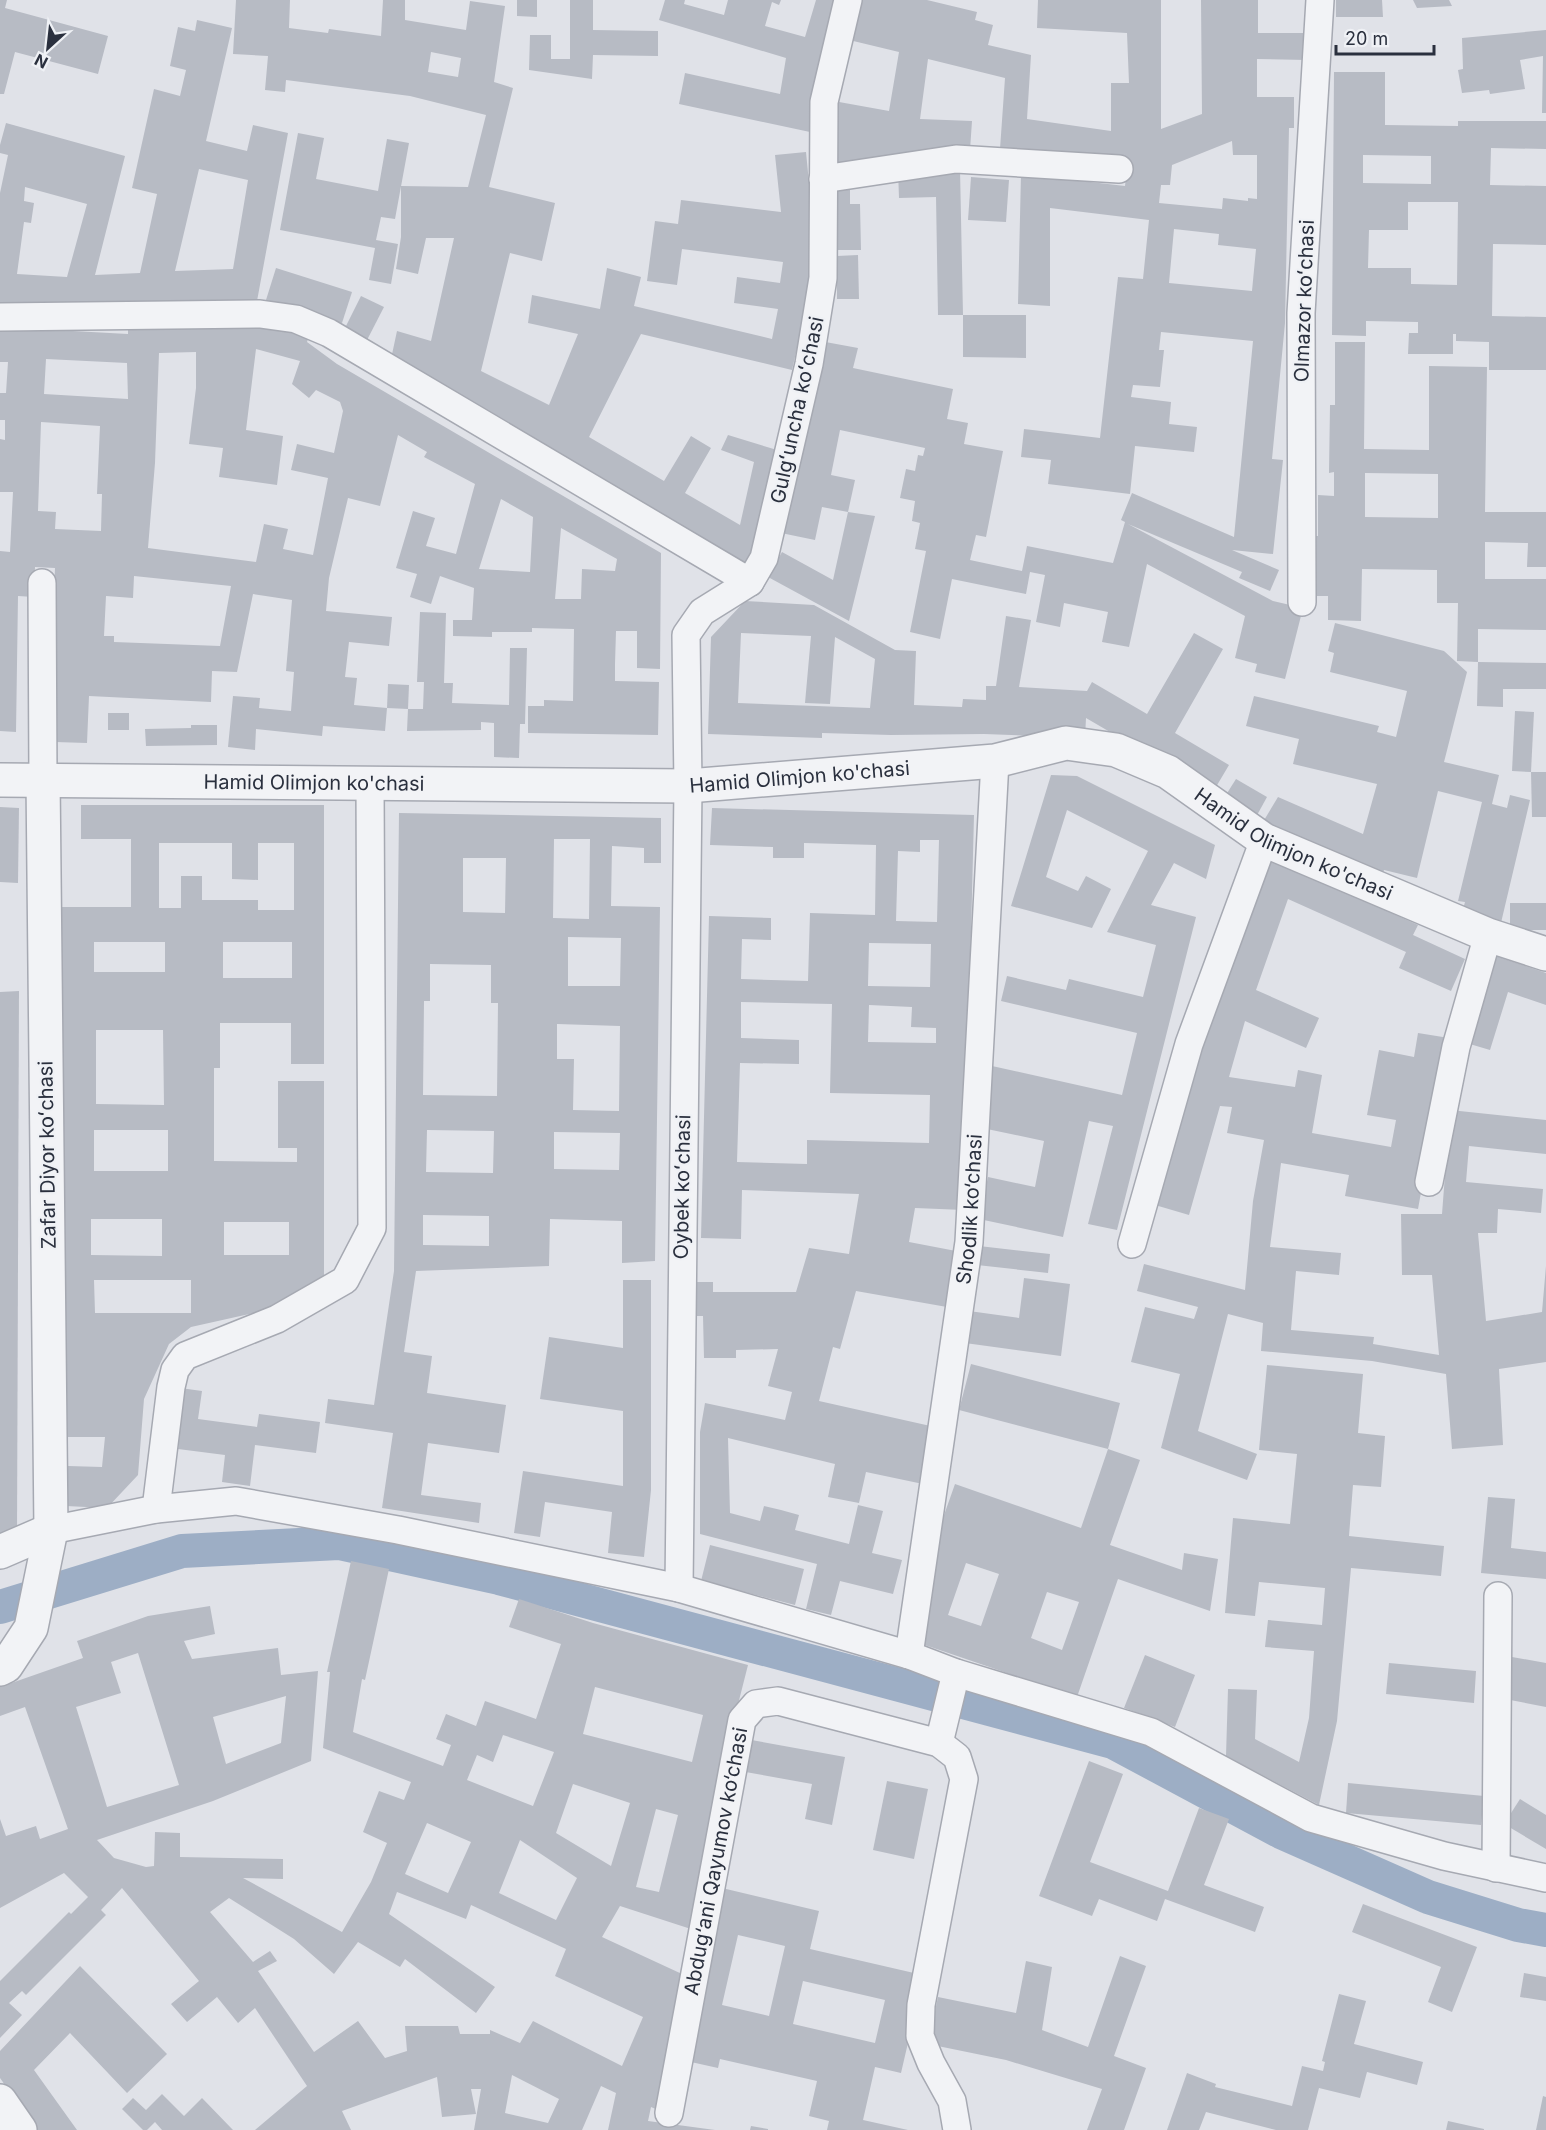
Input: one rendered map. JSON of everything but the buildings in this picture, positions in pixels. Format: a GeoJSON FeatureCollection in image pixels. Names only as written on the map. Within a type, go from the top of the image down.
{"type":"FeatureCollection","features":[{"type":"Feature","properties":{"kind":"street","name":"Gulgʻuncha koʻchasi"},"geometry":{"type":"LineString","coordinates":[[688,786],[686,635],[702,612],[750,582],[764,558],[809,364],[824,278],[824,102],[848,0]]}},
{"type":"Feature","properties":{"kind":"street","name":"Olmazor koʻchasi"},"geometry":{"type":"LineString","coordinates":[[1302,602],[1301,313],[1320,0]]}},
{"type":"Feature","properties":{"kind":"street"},"geometry":{"type":"LineString","coordinates":[[823,179],[956,159],[1119,169]]}},
{"type":"Feature","properties":{"kind":"street"},"geometry":{"type":"LineString","coordinates":[[0,317],[260,314],[296,319],[329,333],[750,582]]}},
{"type":"Feature","properties":{"kind":"street"},"geometry":{"type":"LineString","coordinates":[[42,583],[43,779]]}},
{"type":"Feature","properties":{"kind":"street","name":"Hamid Olimjon ko'chasi"},"geometry":{"type":"LineString","coordinates":[[0,780],[688,786],[995,761],[1066,743],[1116,750],[1168,772],[1264,840],[1488,935],[1546,954]]}},
{"type":"Feature","properties":{"kind":"street","name":"Shodlik ko‘chasi"},"geometry":{"type":"LineString","coordinates":[[909,1655],[969,1242],[995,761]]}},
{"type":"Feature","properties":{"kind":"street","name":"Zafar Diyor koʻchasi"},"geometry":{"type":"LineString","coordinates":[[0,1669],[6,1666],[31,1628],[48,1543],[43,779]]}},
{"type":"Feature","properties":{"kind":"street"},"geometry":{"type":"LineString","coordinates":[[156,1509],[171,1387],[175,1370],[185,1356],[277,1319],[345,1280],[372,1228],[370,782]]}},
{"type":"Feature","properties":{"kind":"street","name":"Oybek koʻchasi"},"geometry":{"type":"LineString","coordinates":[[679,1588],[688,786]]}},
{"type":"Feature","properties":{"kind":"street"},"geometry":{"type":"LineString","coordinates":[[1132,1244],[1189,1044],[1264,840]]}},
{"type":"Feature","properties":{"kind":"street"},"geometry":{"type":"LineString","coordinates":[[1429,1182],[1456,1047],[1488,935]]}},
{"type":"Feature","properties":{"kind":"street"},"geometry":{"type":"LineString","coordinates":[[0,1552],[48,1543],[156,1509],[236,1501],[398,1530],[679,1588],[909,1655],[956,1673],[1151,1732],[1311,1818],[1496,1868],[1546,1878]]}},
{"type":"Feature","properties":{"kind":"street"},"geometry":{"type":"LineString","coordinates":[[1496,1868],[1498,1596]]}},
{"type":"Feature","properties":{"kind":"street"},"geometry":{"type":"LineString","coordinates":[[956,1673],[939,1743],[957,1757],[964,1779],[921,2005],[920,2036],[931,2063],[952,2101],[957,2130]]}},
{"type":"Feature","properties":{"kind":"street","name":"Abdug‘ani Qayumov ko‘chasi"},"geometry":{"type":"LineString","coordinates":[[669,2113],[742,1720],[756,1704],[778,1701],[939,1743]]}},
{"type":"Feature","properties":{"kind":"street"},"geometry":{"type":"LineString","coordinates":[[0,2101],[20,2130]]}},
{"type":"Feature","properties":{"kind":"waterway"},"geometry":{"type":"LineString","coordinates":[[0,1607],[182,1551],[339,1543],[499,1578],[1113,1742],[1283,1833],[1428,1897],[1518,1925],[1546,1930]]}}]}
